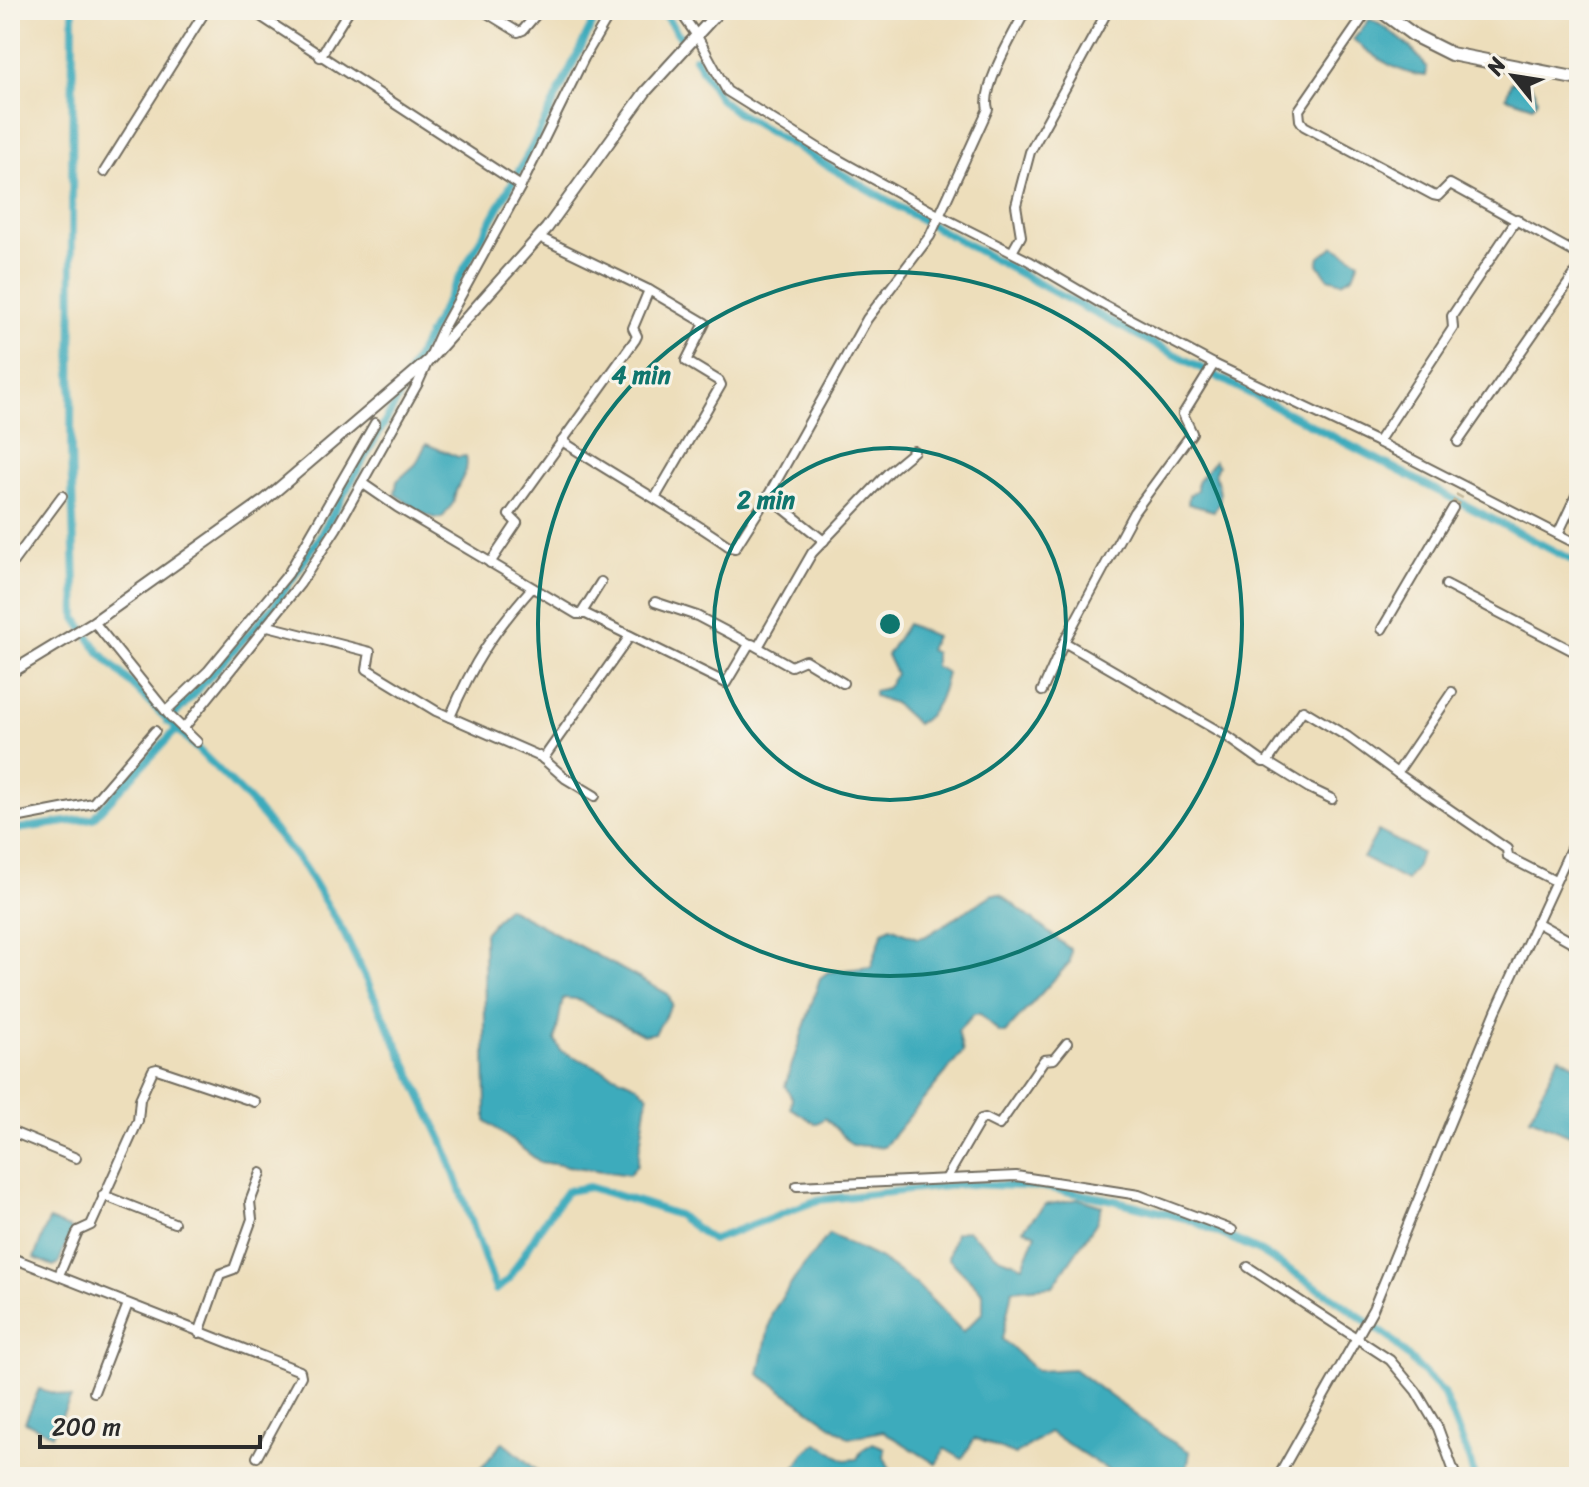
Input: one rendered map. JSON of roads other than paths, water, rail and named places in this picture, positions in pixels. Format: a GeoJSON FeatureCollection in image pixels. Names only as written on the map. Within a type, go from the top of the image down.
{"type":"FeatureCollection","features":[{"type":"Feature","properties":{"kind":"main road"},"geometry":{"type":"LineString","coordinates":[[1380,10],[1415,36],[1451,54],[1579,79]]}},
{"type":"Feature","properties":{"kind":"street"},"geometry":{"type":"LineString","coordinates":[[104,172],[206,10]]}},
{"type":"Feature","properties":{"kind":"street"},"geometry":{"type":"LineString","coordinates":[[251,10],[519,185]]}},
{"type":"Feature","properties":{"kind":"street"},"geometry":{"type":"LineString","coordinates":[[320,57],[349,10]]}},
{"type":"Feature","properties":{"kind":"street"},"geometry":{"type":"LineString","coordinates":[[482,10],[518,32],[540,10]]}},
{"type":"Feature","properties":{"kind":"street"},"geometry":{"type":"LineString","coordinates":[[181,727],[300,584],[362,483],[612,10]]}},
{"type":"Feature","properties":{"kind":"street"},"geometry":{"type":"LineString","coordinates":[[679,10],[727,91],[823,151],[938,219],[1012,252],[1213,367],[1378,442],[1462,491],[1579,545]]}},
{"type":"Feature","properties":{"kind":"street"},"geometry":{"type":"LineString","coordinates":[[10,673],[91,623],[265,500],[425,363],[539,237],[646,91],[720,10]]}},
{"type":"Feature","properties":{"kind":"street"},"geometry":{"type":"LineString","coordinates":[[562,441],[732,548],[768,496],[867,319],[930,236],[988,109],[985,98],[1026,10]]}},
{"type":"Feature","properties":{"kind":"street"},"geometry":{"type":"LineString","coordinates":[[1012,252],[1021,236],[1016,205],[1030,152],[1108,10]]}},
{"type":"Feature","properties":{"kind":"street"},"geometry":{"type":"LineString","coordinates":[[1368,10],[1299,110],[1304,126],[1433,195],[1438,196],[1450,184],[1579,255]]}},
{"type":"Feature","properties":{"kind":"street"},"geometry":{"type":"LineString","coordinates":[[1378,442],[1453,328],[1452,316],[1517,219]]}},
{"type":"Feature","properties":{"kind":"street"},"geometry":{"type":"LineString","coordinates":[[539,237],[649,290],[704,321],[686,361],[721,383],[655,498]]}},
{"type":"Feature","properties":{"kind":"street"},"geometry":{"type":"LineString","coordinates":[[1458,442],[1579,268]]}},
{"type":"Feature","properties":{"kind":"street"},"geometry":{"type":"LineString","coordinates":[[490,563],[517,523],[509,515],[635,340],[637,336],[633,328],[649,290]]}},
{"type":"Feature","properties":{"kind":"street"},"geometry":{"type":"LineString","coordinates":[[1042,691],[1064,642],[1134,512],[1192,433],[1183,414],[1213,367]]}},
{"type":"Feature","properties":{"kind":"street"},"geometry":{"type":"LineString","coordinates":[[167,713],[208,671],[288,574],[375,423]]}},
{"type":"Feature","properties":{"kind":"street"},"geometry":{"type":"LineString","coordinates":[[362,483],[532,588],[726,683],[754,646],[812,553],[890,471],[914,451]]}},
{"type":"Feature","properties":{"kind":"street"},"geometry":{"type":"LineString","coordinates":[[1558,534],[1579,489]]}},
{"type":"Feature","properties":{"kind":"street"},"geometry":{"type":"LineString","coordinates":[[10,566],[62,496]]}},
{"type":"Feature","properties":{"kind":"street"},"geometry":{"type":"LineString","coordinates":[[768,496],[824,541]]}},
{"type":"Feature","properties":{"kind":"street"},"geometry":{"type":"LineString","coordinates":[[1382,629],[1453,508]]}},
{"type":"Feature","properties":{"kind":"street"},"geometry":{"type":"LineString","coordinates":[[581,614],[601,582]]}},
{"type":"Feature","properties":{"kind":"street"},"geometry":{"type":"LineString","coordinates":[[1446,585],[1579,654]]}},
{"type":"Feature","properties":{"kind":"street"},"geometry":{"type":"LineString","coordinates":[[10,588],[10,595]]}},
{"type":"Feature","properties":{"kind":"street"},"geometry":{"type":"LineString","coordinates":[[450,717],[469,672],[532,588]]}},
{"type":"Feature","properties":{"kind":"street"},"geometry":{"type":"LineString","coordinates":[[655,602],[697,616],[791,666],[805,660],[843,683]]}},
{"type":"Feature","properties":{"kind":"street"},"geometry":{"type":"LineString","coordinates":[[91,623],[167,713],[197,742]]}},
{"type":"Feature","properties":{"kind":"street"},"geometry":{"type":"LineString","coordinates":[[268,626],[370,652],[367,669],[436,711],[543,759],[565,778],[595,796]]}},
{"type":"Feature","properties":{"kind":"street"},"geometry":{"type":"LineString","coordinates":[[543,759],[630,636]]}},
{"type":"Feature","properties":{"kind":"street"},"geometry":{"type":"LineString","coordinates":[[1064,642],[1332,799]]}},
{"type":"Feature","properties":{"kind":"street"},"geometry":{"type":"LineString","coordinates":[[10,659],[21,666]]}},
{"type":"Feature","properties":{"kind":"street"},"geometry":{"type":"LineString","coordinates":[[1397,773],[1452,692]]}},
{"type":"Feature","properties":{"kind":"street"},"geometry":{"type":"LineString","coordinates":[[1267,762],[1303,710],[1348,737],[1507,849],[1508,857],[1555,881]]}},
{"type":"Feature","properties":{"kind":"street"},"geometry":{"type":"LineString","coordinates":[[10,819],[93,803],[155,731]]}},
{"type":"Feature","properties":{"kind":"street"},"geometry":{"type":"LineString","coordinates":[[1278,1477],[1373,1309],[1441,1140],[1579,831]]}},
{"type":"Feature","properties":{"kind":"street"},"geometry":{"type":"LineString","coordinates":[[1536,922],[1579,946]]}},
{"type":"Feature","properties":{"kind":"street"},"geometry":{"type":"LineString","coordinates":[[946,1179],[981,1119],[999,1125],[1044,1060],[1054,1059],[1067,1043]]}},
{"type":"Feature","properties":{"kind":"street"},"geometry":{"type":"LineString","coordinates":[[59,1275],[78,1231],[91,1225],[138,1121],[140,1099],[153,1070],[255,1102]]}},
{"type":"Feature","properties":{"kind":"street"},"geometry":{"type":"LineString","coordinates":[[10,1131],[76,1158]]}},
{"type":"Feature","properties":{"kind":"street"},"geometry":{"type":"LineString","coordinates":[[199,1333],[220,1274],[234,1269],[252,1219],[250,1202],[261,1173]]}},
{"type":"Feature","properties":{"kind":"street"},"geometry":{"type":"LineString","coordinates":[[797,1186],[1016,1176],[1133,1194],[1232,1230]]}},
{"type":"Feature","properties":{"kind":"street"},"geometry":{"type":"LineString","coordinates":[[103,1195],[174,1223]]}},
{"type":"Feature","properties":{"kind":"street"},"geometry":{"type":"LineString","coordinates":[[10,1257],[302,1374],[257,1457]]}},
{"type":"Feature","properties":{"kind":"street"},"geometry":{"type":"LineString","coordinates":[[1248,1267],[1359,1334],[1390,1360],[1416,1391],[1438,1428],[1456,1477]]}},
{"type":"Feature","properties":{"kind":"street"},"geometry":{"type":"LineString","coordinates":[[94,1392],[128,1304]]}},
{"type":"Feature","properties":{"kind":"water"},"geometry":{"type":"Polygon","coordinates":[[[1370,19],[1409,46],[1427,68],[1426,76],[1396,68],[1353,40],[1370,19]]]}},
{"type":"Feature","properties":{"kind":"water"},"geometry":{"type":"Polygon","coordinates":[[[1511,82],[1529,83],[1537,100],[1533,106],[1506,97],[1511,82]]]}},
{"type":"Feature","properties":{"kind":"water"},"geometry":{"type":"Polygon","coordinates":[[[1334,246],[1359,261],[1353,276],[1342,282],[1328,278],[1318,264],[1320,257],[1334,246]]]}},
{"type":"Feature","properties":{"kind":"water"},"geometry":{"type":"Polygon","coordinates":[[[426,444],[458,457],[466,456],[466,469],[454,502],[442,518],[424,514],[395,494],[397,481],[416,464],[426,444]]]}},
{"type":"Feature","properties":{"kind":"water"},"geometry":{"type":"Polygon","coordinates":[[[1214,461],[1218,466],[1215,472],[1220,492],[1214,511],[1188,504],[1189,495],[1197,490],[1197,482],[1214,461]]]}},
{"type":"Feature","properties":{"kind":"water"},"geometry":{"type":"Polygon","coordinates":[[[907,624],[935,636],[929,650],[935,653],[935,666],[947,673],[934,709],[917,724],[894,703],[874,696],[874,691],[886,688],[896,674],[887,655],[907,624]]]}},
{"type":"Feature","properties":{"kind":"water"},"geometry":{"type":"Polygon","coordinates":[[[1378,831],[1421,853],[1417,866],[1406,881],[1363,858],[1378,831]]]}},
{"type":"Feature","properties":{"kind":"water"},"geometry":{"type":"Polygon","coordinates":[[[993,894],[1000,894],[1071,950],[1070,962],[1005,1033],[1000,1033],[980,1014],[974,1014],[958,1031],[963,1052],[884,1147],[852,1145],[825,1118],[816,1124],[791,1108],[792,1098],[785,1086],[820,978],[828,972],[871,967],[883,931],[891,927],[917,938],[926,936],[993,894]]]}},
{"type":"Feature","properties":{"kind":"water"},"geometry":{"type":"Polygon","coordinates":[[[507,907],[668,994],[672,1005],[655,1033],[643,1035],[576,999],[563,998],[555,1040],[561,1051],[637,1085],[648,1095],[637,1165],[629,1175],[540,1162],[486,1121],[484,933],[507,907]]]}},
{"type":"Feature","properties":{"kind":"water"},"geometry":{"type":"Polygon","coordinates":[[[1559,1056],[1579,1067],[1579,1139],[1530,1118],[1559,1056]]]}},
{"type":"Feature","properties":{"kind":"water"},"geometry":{"type":"Polygon","coordinates":[[[1079,1199],[1102,1206],[1096,1223],[1053,1286],[1012,1290],[1002,1339],[1037,1371],[1074,1369],[1166,1438],[1190,1452],[1185,1477],[1119,1477],[1049,1432],[1015,1455],[975,1438],[962,1459],[945,1449],[936,1464],[883,1431],[849,1438],[759,1374],[772,1313],[829,1234],[881,1259],[916,1284],[963,1332],[983,1312],[983,1293],[948,1258],[955,1233],[967,1230],[999,1257],[1023,1266],[1036,1234],[1023,1229],[1045,1205],[1079,1199]]]}},
{"type":"Feature","properties":{"kind":"water"},"geometry":{"type":"Polygon","coordinates":[[[49,1220],[72,1229],[58,1264],[53,1266],[34,1258],[49,1220]]]}},
{"type":"Feature","properties":{"kind":"water"},"geometry":{"type":"Polygon","coordinates":[[[39,1389],[71,1398],[52,1435],[25,1422],[39,1389]]]}},
{"type":"Feature","properties":{"kind":"water"},"geometry":{"type":"Polygon","coordinates":[[[503,1442],[545,1477],[474,1477],[503,1442]]]}},
{"type":"Feature","properties":{"kind":"water"},"geometry":{"type":"Polygon","coordinates":[[[817,1443],[845,1460],[857,1459],[862,1450],[873,1443],[885,1448],[884,1457],[894,1477],[790,1477],[804,1453],[817,1443]]]}},
{"type":"Feature","properties":{"kind":"waterway"},"geometry":{"type":"LineString","coordinates":[[73,10],[71,449],[76,618],[99,652],[250,801],[304,867],[344,933],[443,1142],[496,1290],[509,1279],[567,1191],[589,1187],[678,1215],[712,1240],[818,1200],[965,1184],[1044,1187],[1108,1199],[1189,1219],[1261,1252],[1391,1339],[1443,1393],[1474,1477]]}},
{"type":"Feature","properties":{"kind":"waterway"},"geometry":{"type":"LineString","coordinates":[[168,722],[275,605],[317,541],[397,401],[454,287],[530,151],[599,10]]}},
{"type":"Feature","properties":{"kind":"waterway"},"geometry":{"type":"LineString","coordinates":[[661,10],[684,42]]}},
{"type":"Feature","properties":{"kind":"waterway"},"geometry":{"type":"LineString","coordinates":[[695,58],[720,99],[736,112],[909,213],[1056,293],[1579,564]]}},
{"type":"Feature","properties":{"kind":"waterway"},"geometry":{"type":"LineString","coordinates":[[10,830],[93,818],[176,730]]}},
{"type":"Feature","properties":{"kind":"tunnel"},"geometry":{"type":"LineString","coordinates":[[1453,508],[1460,495]]}}]}
